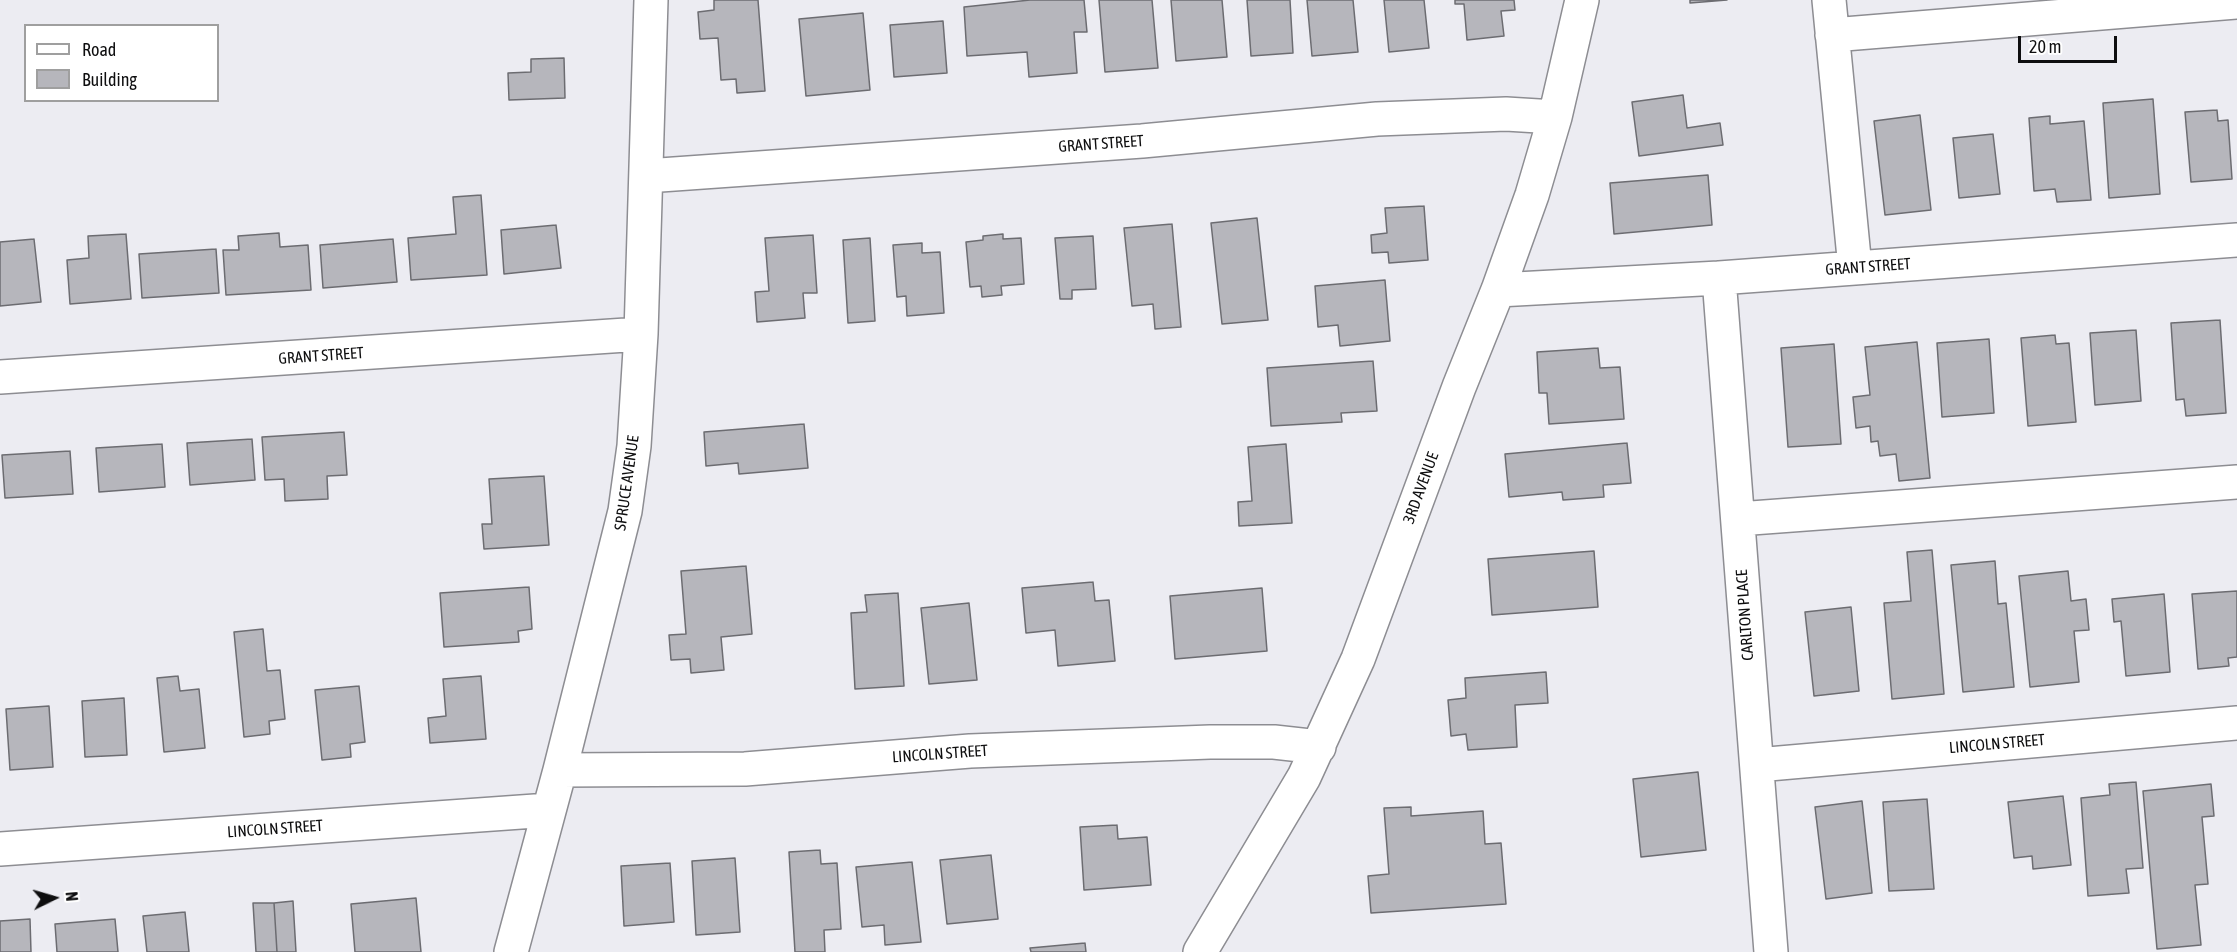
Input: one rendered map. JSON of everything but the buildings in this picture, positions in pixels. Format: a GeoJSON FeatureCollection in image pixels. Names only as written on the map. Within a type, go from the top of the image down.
{"type":"FeatureCollection","features":[{"type":"Feature","properties":{"kind":"street","name":"SPRUCE AVENUE"},"geometry":{"type":"LineString","coordinates":[[511,952],[625,512],[634,446],[641,334],[651,0]]}},
{"type":"Feature","properties":{"kind":"street","name":"3RD AVENUE"},"geometry":{"type":"LineString","coordinates":[[1200,952],[1304,777],[1358,659],[1532,195],[1556,117],[1582,0]]}},
{"type":"Feature","properties":{"kind":"street"},"geometry":{"type":"LineString","coordinates":[[1829,0],[1855,268]]}},
{"type":"Feature","properties":{"kind":"street"},"geometry":{"type":"LineString","coordinates":[[1832,35],[2237,2]]}},
{"type":"Feature","properties":{"kind":"street","name":"GRANT STREET"},"geometry":{"type":"LineString","coordinates":[[646,177],[1142,141],[1377,119],[1506,114],[1556,117]]}},
{"type":"Feature","properties":{"kind":"street","name":"GRANT STREET"},"geometry":{"type":"LineString","coordinates":[[1498,290],[1719,278],[2237,240]]}},
{"type":"Feature","properties":{"kind":"street","name":"CARLTON PLACE"},"geometry":{"type":"LineString","coordinates":[[1719,278],[1771,952]]}},
{"type":"Feature","properties":{"kind":"street","name":"GRANT STREET"},"geometry":{"type":"LineString","coordinates":[[0,377],[641,334]]}},
{"type":"Feature","properties":{"kind":"street"},"geometry":{"type":"LineString","coordinates":[[1738,519],[2237,482]]}},
{"type":"Feature","properties":{"kind":"street","name":"LINCOLN STREET"},"geometry":{"type":"LineString","coordinates":[[1757,765],[2237,723]]}},
{"type":"Feature","properties":{"kind":"street","name":"LINCOLN STREET"},"geometry":{"type":"LineString","coordinates":[[560,770],[745,769],[970,751],[1210,742],[1274,742],[1319,747]]}},
{"type":"Feature","properties":{"kind":"street","name":"LINCOLN STREET"},"geometry":{"type":"LineString","coordinates":[[0,849],[549,810]]}}]}
